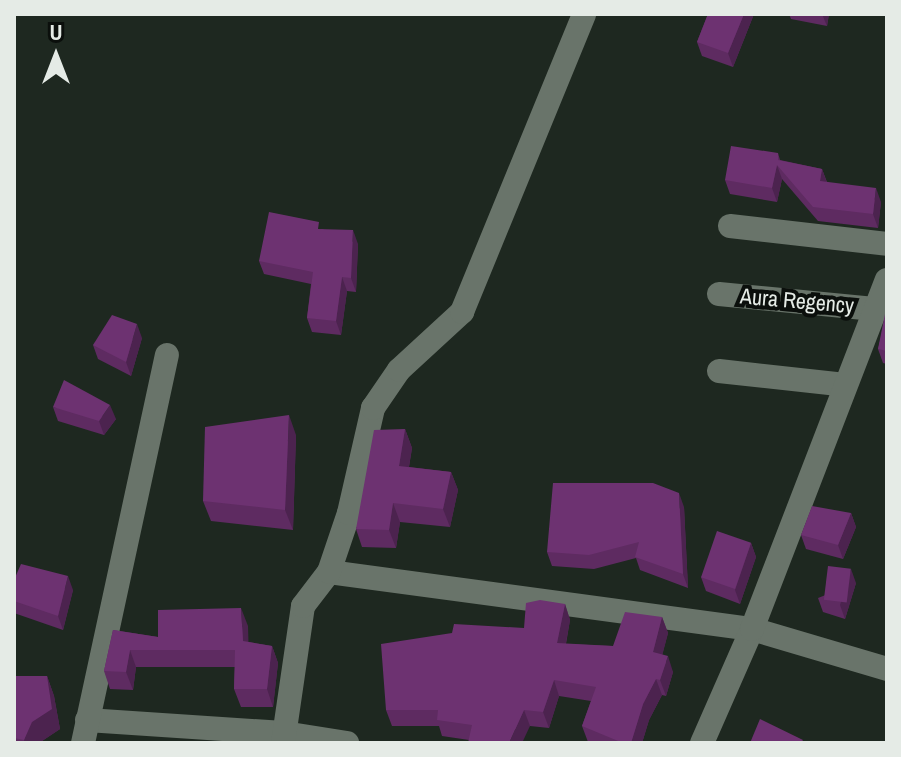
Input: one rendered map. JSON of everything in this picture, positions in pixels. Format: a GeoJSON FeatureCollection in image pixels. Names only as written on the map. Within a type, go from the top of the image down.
{"type":"FeatureCollection","features":[{"type":"Feature","properties":{"kind":"street"},"geometry":{"type":"LineString","coordinates":[[283,738],[303,606],[329,572],[349,513],[373,408],[399,370],[462,312],[584,14]]}},
{"type":"Feature","properties":{"kind":"street"},"geometry":{"type":"LineString","coordinates":[[730,226],[887,244]]}},
{"type":"Feature","properties":{"kind":"street"},"geometry":{"type":"LineString","coordinates":[[702,743],[752,629],[887,280]]}},
{"type":"Feature","properties":{"kind":"street","name":"Aura Regency"},"geometry":{"type":"LineString","coordinates":[[719,294],[874,309]]}},
{"type":"Feature","properties":{"kind":"street"},"geometry":{"type":"LineString","coordinates":[[167,355],[85,732],[347,743]]}},
{"type":"Feature","properties":{"kind":"street"},"geometry":{"type":"LineString","coordinates":[[719,371],[845,385]]}},
{"type":"Feature","properties":{"kind":"street"},"geometry":{"type":"LineString","coordinates":[[329,572],[752,629],[887,669]]}},
{"type":"Feature","properties":{"kind":"building"},"geometry":{"type":"Polygon","coordinates":[[[708,14],[744,14],[728,53],[697,42],[708,14]]]}},
{"type":"Feature","properties":{"kind":"building"},"geometry":{"type":"Polygon","coordinates":[[[731,146],[778,153],[778,160],[822,169],[820,181],[876,188],[873,214],[813,207],[777,165],[772,188],[725,180],[731,146]]]}},
{"type":"Feature","properties":{"kind":"building"},"geometry":{"type":"Polygon","coordinates":[[[269,212],[319,222],[318,229],[353,230],[351,278],[342,277],[336,321],[307,318],[313,272],[259,261],[269,212]]]}},
{"type":"Feature","properties":{"kind":"building"},"geometry":{"type":"Polygon","coordinates":[[[112,315],[137,324],[126,362],[93,345],[112,315]]]}},
{"type":"Feature","properties":{"kind":"building"},"geometry":{"type":"Polygon","coordinates":[[[887,315],[887,351],[878,349],[887,315]]]}},
{"type":"Feature","properties":{"kind":"building"},"geometry":{"type":"Polygon","coordinates":[[[64,380],[110,405],[99,421],[53,407],[64,380]]]}},
{"type":"Feature","properties":{"kind":"building"},"geometry":{"type":"Polygon","coordinates":[[[289,415],[285,510],[203,501],[205,427],[289,415]]]}},
{"type":"Feature","properties":{"kind":"building"},"geometry":{"type":"Polygon","coordinates":[[[405,429],[399,466],[451,472],[443,509],[393,503],[389,530],[356,529],[374,430],[405,429]]]}},
{"type":"Feature","properties":{"kind":"building"},"geometry":{"type":"Polygon","coordinates":[[[553,483],[653,483],[679,493],[683,574],[635,557],[639,542],[589,555],[547,552],[553,483]]]}},
{"type":"Feature","properties":{"kind":"building"},"geometry":{"type":"Polygon","coordinates":[[[812,506],[851,513],[838,545],[801,535],[812,506]]]}},
{"type":"Feature","properties":{"kind":"building"},"geometry":{"type":"Polygon","coordinates":[[[717,531],[751,543],[735,589],[701,577],[717,531]]]}},
{"type":"Feature","properties":{"kind":"building"},"geometry":{"type":"Polygon","coordinates":[[[21,564],[68,576],[58,616],[14,601],[14,580],[21,564]]]}},
{"type":"Feature","properties":{"kind":"building"},"geometry":{"type":"Polygon","coordinates":[[[828,566],[851,569],[847,603],[824,600],[828,566]]]}},
{"type":"Feature","properties":{"kind":"building"},"geometry":{"type":"Polygon","coordinates":[[[540,600],[565,604],[557,643],[613,646],[625,612],[662,617],[653,652],[668,656],[660,680],[656,679],[643,704],[631,743],[623,743],[582,726],[596,687],[554,680],[543,712],[524,710],[509,743],[468,743],[472,725],[437,720],[438,710],[386,710],[381,644],[452,633],[454,624],[524,628],[526,603],[540,600]]]}},
{"type":"Feature","properties":{"kind":"building"},"geometry":{"type":"Polygon","coordinates":[[[241,608],[243,641],[272,646],[267,689],[234,689],[235,650],[130,650],[126,672],[104,671],[113,630],[158,637],[158,610],[241,608]]]}},
{"type":"Feature","properties":{"kind":"building"},"geometry":{"type":"Polygon","coordinates":[[[14,676],[47,676],[52,709],[32,722],[24,740],[14,738],[14,676]]]}},
{"type":"Feature","properties":{"kind":"building"},"geometry":{"type":"Polygon","coordinates":[[[760,719],[803,740],[801,743],[750,743],[760,719]]]}}]}
